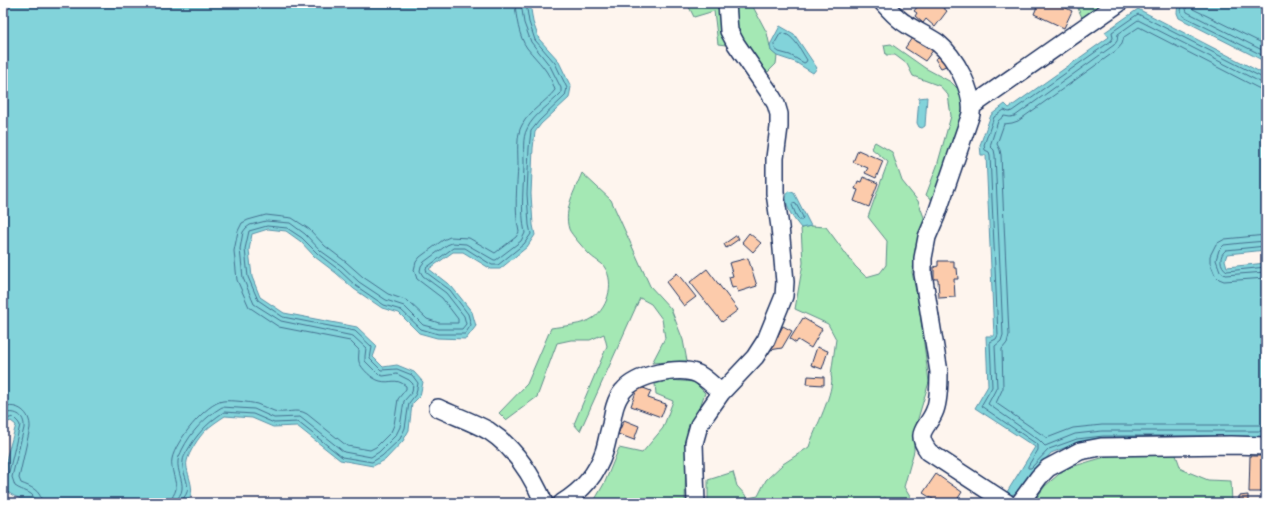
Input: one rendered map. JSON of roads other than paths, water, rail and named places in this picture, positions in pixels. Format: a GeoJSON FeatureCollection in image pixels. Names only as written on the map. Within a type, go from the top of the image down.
{"type":"FeatureCollection","features":[{"type":"Feature","properties":{"kind":"street"},"geometry":{"type":"LineString","coordinates":[[696,503],[694,443],[700,425],[706,413],[721,394],[755,357],[766,340],[784,296],[786,282],[775,193],[775,158],[779,114],[776,104],[769,92],[736,44],[729,31],[727,3]]}},
{"type":"Feature","properties":{"kind":"street"},"geometry":{"type":"LineString","coordinates":[[883,3],[904,23],[937,42],[947,52],[967,84],[972,106],[971,114],[936,216],[927,237],[923,258],[923,274],[939,372],[939,383],[935,411],[922,432],[921,439],[929,452],[1007,503]]}},
{"type":"Feature","properties":{"kind":"street"},"geometry":{"type":"LineString","coordinates":[[972,106],[1119,3]]}},
{"type":"Feature","properties":{"kind":"street"},"geometry":{"type":"LineString","coordinates":[[562,503],[585,486],[595,470],[604,452],[615,406],[623,391],[634,381],[658,373],[685,371],[697,374],[707,380],[721,394]]}},
{"type":"Feature","properties":{"kind":"street"},"geometry":{"type":"LineString","coordinates":[[438,408],[489,431],[504,443],[525,466],[544,503]]}},
{"type":"Feature","properties":{"kind":"street"},"geometry":{"type":"LineString","coordinates":[[1020,503],[1039,477],[1048,468],[1080,451],[1101,447],[1266,446]]}},
{"type":"Feature","properties":{"kind":"water"},"geometry":{"type":"Polygon","coordinates":[[[3,3],[530,3],[533,22],[539,39],[558,60],[571,87],[569,98],[541,124],[535,132],[531,194],[535,235],[527,247],[500,269],[491,269],[463,252],[453,252],[429,269],[452,287],[472,312],[476,326],[466,339],[437,338],[419,333],[399,313],[382,308],[354,289],[315,257],[300,241],[286,231],[268,229],[252,234],[249,250],[252,277],[260,297],[284,313],[357,327],[377,346],[373,357],[383,367],[397,365],[414,372],[423,382],[420,396],[412,404],[409,430],[403,441],[385,460],[373,466],[340,460],[297,426],[273,427],[252,418],[225,416],[205,431],[190,453],[187,466],[192,490],[188,500],[182,503],[31,503],[6,491],[4,477],[7,456],[16,425],[11,421],[3,424],[3,3]]]}},
{"type":"Feature","properties":{"kind":"water"},"geometry":{"type":"Polygon","coordinates":[[[1178,3],[1266,3],[1266,62],[1179,18],[1177,13],[1178,3]]]}},
{"type":"Feature","properties":{"kind":"water"},"geometry":{"type":"Polygon","coordinates":[[[1138,9],[1266,75],[1266,250],[1227,254],[1225,260],[1227,267],[1266,263],[1266,440],[1089,441],[1077,443],[1051,453],[1017,493],[1011,495],[1007,492],[1035,447],[975,408],[988,386],[986,336],[994,336],[986,155],[981,155],[980,145],[991,115],[1005,104],[1009,108],[1109,37],[1105,32],[1138,9]]]}},
{"type":"Feature","properties":{"kind":"water"},"geometry":{"type":"Polygon","coordinates":[[[780,26],[794,34],[817,68],[813,73],[795,62],[777,56],[771,51],[770,45],[780,26]]]}},
{"type":"Feature","properties":{"kind":"water"},"geometry":{"type":"Polygon","coordinates":[[[927,97],[925,126],[922,128],[919,127],[917,123],[919,98],[927,97]]]}},
{"type":"Feature","properties":{"kind":"water"},"geometry":{"type":"Polygon","coordinates":[[[788,191],[794,193],[811,226],[801,228],[789,211],[786,201],[788,191]]]}}]}
